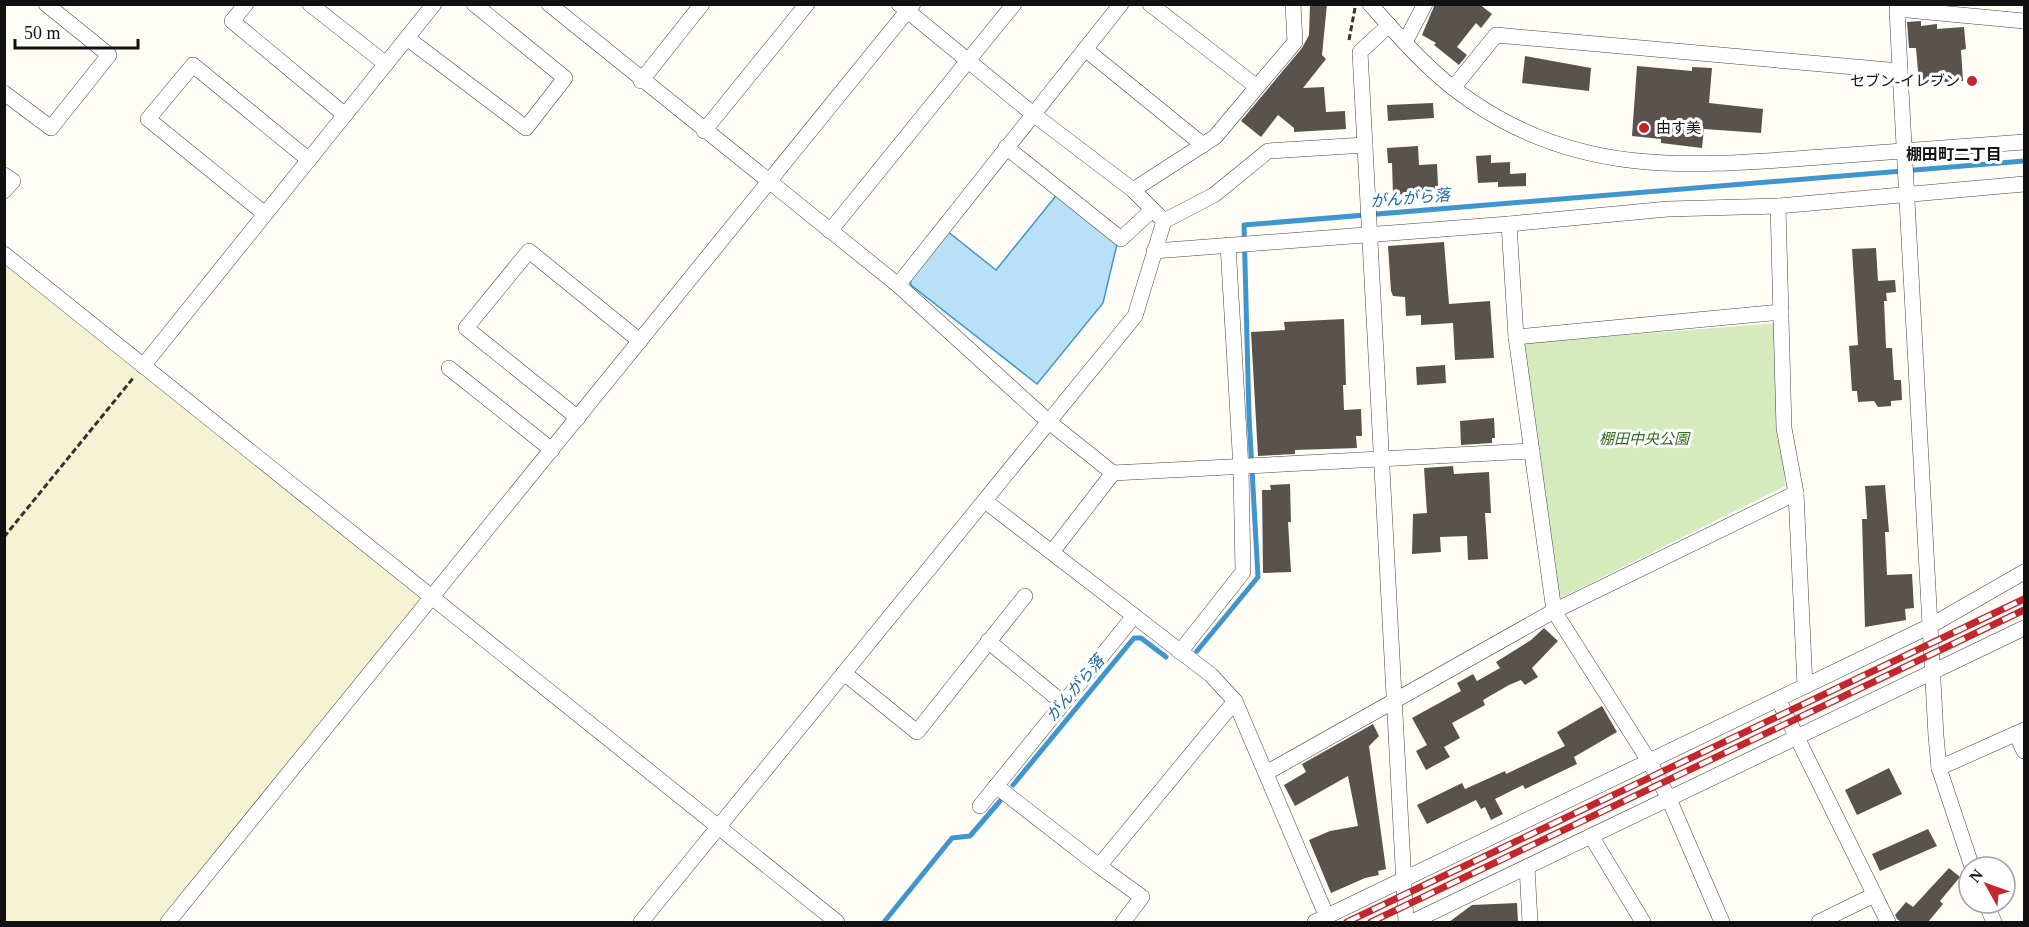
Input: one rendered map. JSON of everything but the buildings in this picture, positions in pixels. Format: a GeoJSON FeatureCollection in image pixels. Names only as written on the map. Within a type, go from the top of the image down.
{"type":"FeatureCollection","features":[{"type":"Feature","properties":{"kind":"street"},"geometry":{"type":"LineString","coordinates":[[4,93],[51,128],[109,55],[46,4]]}},
{"type":"Feature","properties":{"kind":"street"},"geometry":{"type":"LineString","coordinates":[[246,4],[232,21],[345,115]]}},
{"type":"Feature","properties":{"kind":"street"},"geometry":{"type":"LineString","coordinates":[[310,4],[386,64]]}},
{"type":"Feature","properties":{"kind":"street"},"geometry":{"type":"LineString","coordinates":[[407,38],[525,128],[565,78],[474,4]]}},
{"type":"Feature","properties":{"kind":"street"},"geometry":{"type":"LineString","coordinates":[[549,4],[641,81],[898,285],[1049,422],[1113,473],[1532,452]]}},
{"type":"Feature","properties":{"kind":"street"},"geometry":{"type":"LineString","coordinates":[[641,81],[702,4]]}},
{"type":"Feature","properties":{"kind":"street"},"geometry":{"type":"LineString","coordinates":[[704,131],[807,4]]}},
{"type":"Feature","properties":{"kind":"street"},"geometry":{"type":"LineString","coordinates":[[830,231],[1014,4]]}},
{"type":"Feature","properties":{"kind":"street"},"geometry":{"type":"LineString","coordinates":[[898,285],[1121,4]]}},
{"type":"Feature","properties":{"kind":"street"},"geometry":{"type":"LineString","coordinates":[[1150,4],[1257,87]]}},
{"type":"Feature","properties":{"kind":"street"},"geometry":{"type":"LineString","coordinates":[[1133,190],[1215,137],[1295,42],[1293,4]]}},
{"type":"Feature","properties":{"kind":"street"},"geometry":{"type":"LineString","coordinates":[[1370,4],[1424,64],[1474,103],[1529,133],[1589,154],[1651,164],[1714,165],[2025,142]]}},
{"type":"Feature","properties":{"kind":"street"},"geometry":{"type":"LineString","coordinates":[[1404,42],[1425,4]]}},
{"type":"Feature","properties":{"kind":"street"},"geometry":{"type":"LineString","coordinates":[[142,366],[407,38],[426,7]]}},
{"type":"Feature","properties":{"kind":"street"},"geometry":{"type":"LineString","coordinates":[[168,922],[769,183],[906,7],[1033,114],[1133,190],[1164,221]]}},
{"type":"Feature","properties":{"kind":"street"},"geometry":{"type":"LineString","coordinates":[[1968,855],[1940,768],[1931,672],[1897,9],[2025,21]]}},
{"type":"Feature","properties":{"kind":"street"},"geometry":{"type":"LineString","coordinates":[[1391,27],[1360,52],[1406,922]]}},
{"type":"Feature","properties":{"kind":"street"},"geometry":{"type":"LineString","coordinates":[[1453,88],[1496,35],[1900,71]]}},
{"type":"Feature","properties":{"kind":"street"},"geometry":{"type":"LineString","coordinates":[[1085,50],[1203,145]]}},
{"type":"Feature","properties":{"kind":"street"},"geometry":{"type":"LineString","coordinates":[[265,214],[148,119],[193,65],[309,160]]}},
{"type":"Feature","properties":{"kind":"street"},"geometry":{"type":"LineString","coordinates":[[641,922],[1135,316],[1164,221],[1214,195],[1268,151],[1365,145]]}},
{"type":"Feature","properties":{"kind":"street"},"geometry":{"type":"LineString","coordinates":[[1006,147],[1121,238],[1152,210]]}},
{"type":"Feature","properties":{"kind":"street"},"geometry":{"type":"LineString","coordinates":[[4,175],[13,182],[4,191]]}},
{"type":"Feature","properties":{"kind":"street"},"geometry":{"type":"LineString","coordinates":[[1154,251],[1228,245],[1369,222],[1509,224],[1668,208],[1778,206],[2025,184]]}},
{"type":"Feature","properties":{"kind":"street"},"geometry":{"type":"LineString","coordinates":[[1778,206],[1784,428],[1796,493],[1805,686]]}},
{"type":"Feature","properties":{"kind":"street"},"geometry":{"type":"LineString","coordinates":[[1509,224],[1516,337],[1554,611],[1649,761],[1669,799],[1722,922]]}},
{"type":"Feature","properties":{"kind":"street"},"geometry":{"type":"LineString","coordinates":[[1180,652],[1243,572],[1242,468],[1228,245]]}},
{"type":"Feature","properties":{"kind":"street"},"geometry":{"type":"LineString","coordinates":[[578,418],[466,328],[473,319],[529,251],[640,341]]}},
{"type":"Feature","properties":{"kind":"street"},"geometry":{"type":"LineString","coordinates":[[4,254],[837,922]]}},
{"type":"Feature","properties":{"kind":"street"},"geometry":{"type":"LineString","coordinates":[[1516,337],[1781,312]]}},
{"type":"Feature","properties":{"kind":"street"},"geometry":{"type":"LineString","coordinates":[[449,368],[552,450]]}},
{"type":"Feature","properties":{"kind":"street"},"geometry":{"type":"LineString","coordinates":[[1052,552],[1113,473]]}},
{"type":"Feature","properties":{"kind":"street"},"geometry":{"type":"LineString","coordinates":[[1266,773],[1554,611],[1796,493]]}},
{"type":"Feature","properties":{"kind":"street"},"geometry":{"type":"LineString","coordinates":[[985,501],[1211,675],[1234,701],[1266,773],[1321,920],[1930,626],[2025,572]]}},
{"type":"Feature","properties":{"kind":"street"},"geometry":{"type":"LineString","coordinates":[[844,673],[917,732],[1025,596]]}},
{"type":"Feature","properties":{"kind":"street"},"geometry":{"type":"LineString","coordinates":[[980,806],[1134,616]]}},
{"type":"Feature","properties":{"kind":"street"},"geometry":{"type":"LineString","coordinates":[[1412,922],[2025,628]]}},
{"type":"Feature","properties":{"kind":"street"},"geometry":{"type":"LineString","coordinates":[[988,641],[1063,703]]}},
{"type":"Feature","properties":{"kind":"street"},"geometry":{"type":"LineString","coordinates":[[1778,699],[1799,736],[1888,922]]}},
{"type":"Feature","properties":{"kind":"street"},"geometry":{"type":"LineString","coordinates":[[1099,866],[1234,701]]}},
{"type":"Feature","properties":{"kind":"street"},"geometry":{"type":"LineString","coordinates":[[1940,768],[2020,732],[2025,751]]}},
{"type":"Feature","properties":{"kind":"street"},"geometry":{"type":"LineString","coordinates":[[996,786],[1142,897],[1123,922]]}},
{"type":"Feature","properties":{"kind":"street"},"geometry":{"type":"LineString","coordinates":[[1591,836],[1643,922]]}},
{"type":"Feature","properties":{"kind":"street"},"geometry":{"type":"LineString","coordinates":[[1527,867],[1530,922]]}},
{"type":"Feature","properties":{"kind":"street"},"geometry":{"type":"LineString","coordinates":[[1819,922],[1874,895]]}},
{"type":"Feature","properties":{"kind":"path"},"geometry":{"type":"LineString","coordinates":[[4,537],[142,366]]}},
{"type":"Feature","properties":{"kind":"shaded area"},"geometry":{"type":"Polygon","coordinates":[[[4,256],[424,596],[160,922],[5,922],[4,256]]]}},
{"type":"Feature","properties":{"kind":"green space","name":"棚田中央公園"},"geometry":{"type":"Polygon","coordinates":[[[1777,323],[1785,486],[1559,599],[1524,343],[1777,323]]]}},
{"type":"Feature","properties":{"kind":"water"},"geometry":{"type":"Polygon","coordinates":[[[1059,192],[1118,240],[1103,303],[1037,384],[911,285],[910,278],[947,231],[996,270],[1059,192]]]}},
{"type":"Feature","properties":{"kind":"waterway","name":"がんがら落"},"geometry":{"type":"LineString","coordinates":[[1197,651],[1258,577],[1249,416],[1244,225],[2024,161]]}},
{"type":"Feature","properties":{"kind":"waterway","name":"がんがら落"},"geometry":{"type":"LineString","coordinates":[[1013,785],[1134,638],[1141,638],[1166,657]]}},
{"type":"Feature","properties":{"kind":"waterway","name":"がんがら落"},"geometry":{"type":"LineString","coordinates":[[884,922],[952,838],[970,836],[1000,801]]}},
{"type":"Feature","properties":{"kind":"railway"},"geometry":{"type":"LineString","coordinates":[[1347,922],[2024,599]]}},
{"type":"Feature","properties":{"kind":"railway"},"geometry":{"type":"LineString","coordinates":[[1371,922],[2024,610]]}},
{"type":"Feature","properties":{"kind":"place","name":"セブン-イレブン"},"geometry":{"type":"Point","coordinates":[1972,81]}},
{"type":"Feature","properties":{"kind":"place","name":"由す美"},"geometry":{"type":"Point","coordinates":[1644,128]}},
{"type":"Feature","properties":{"kind":"district","name":"棚田町二丁目"},"geometry":{"type":"Point","coordinates":[1954,154]}}]}
